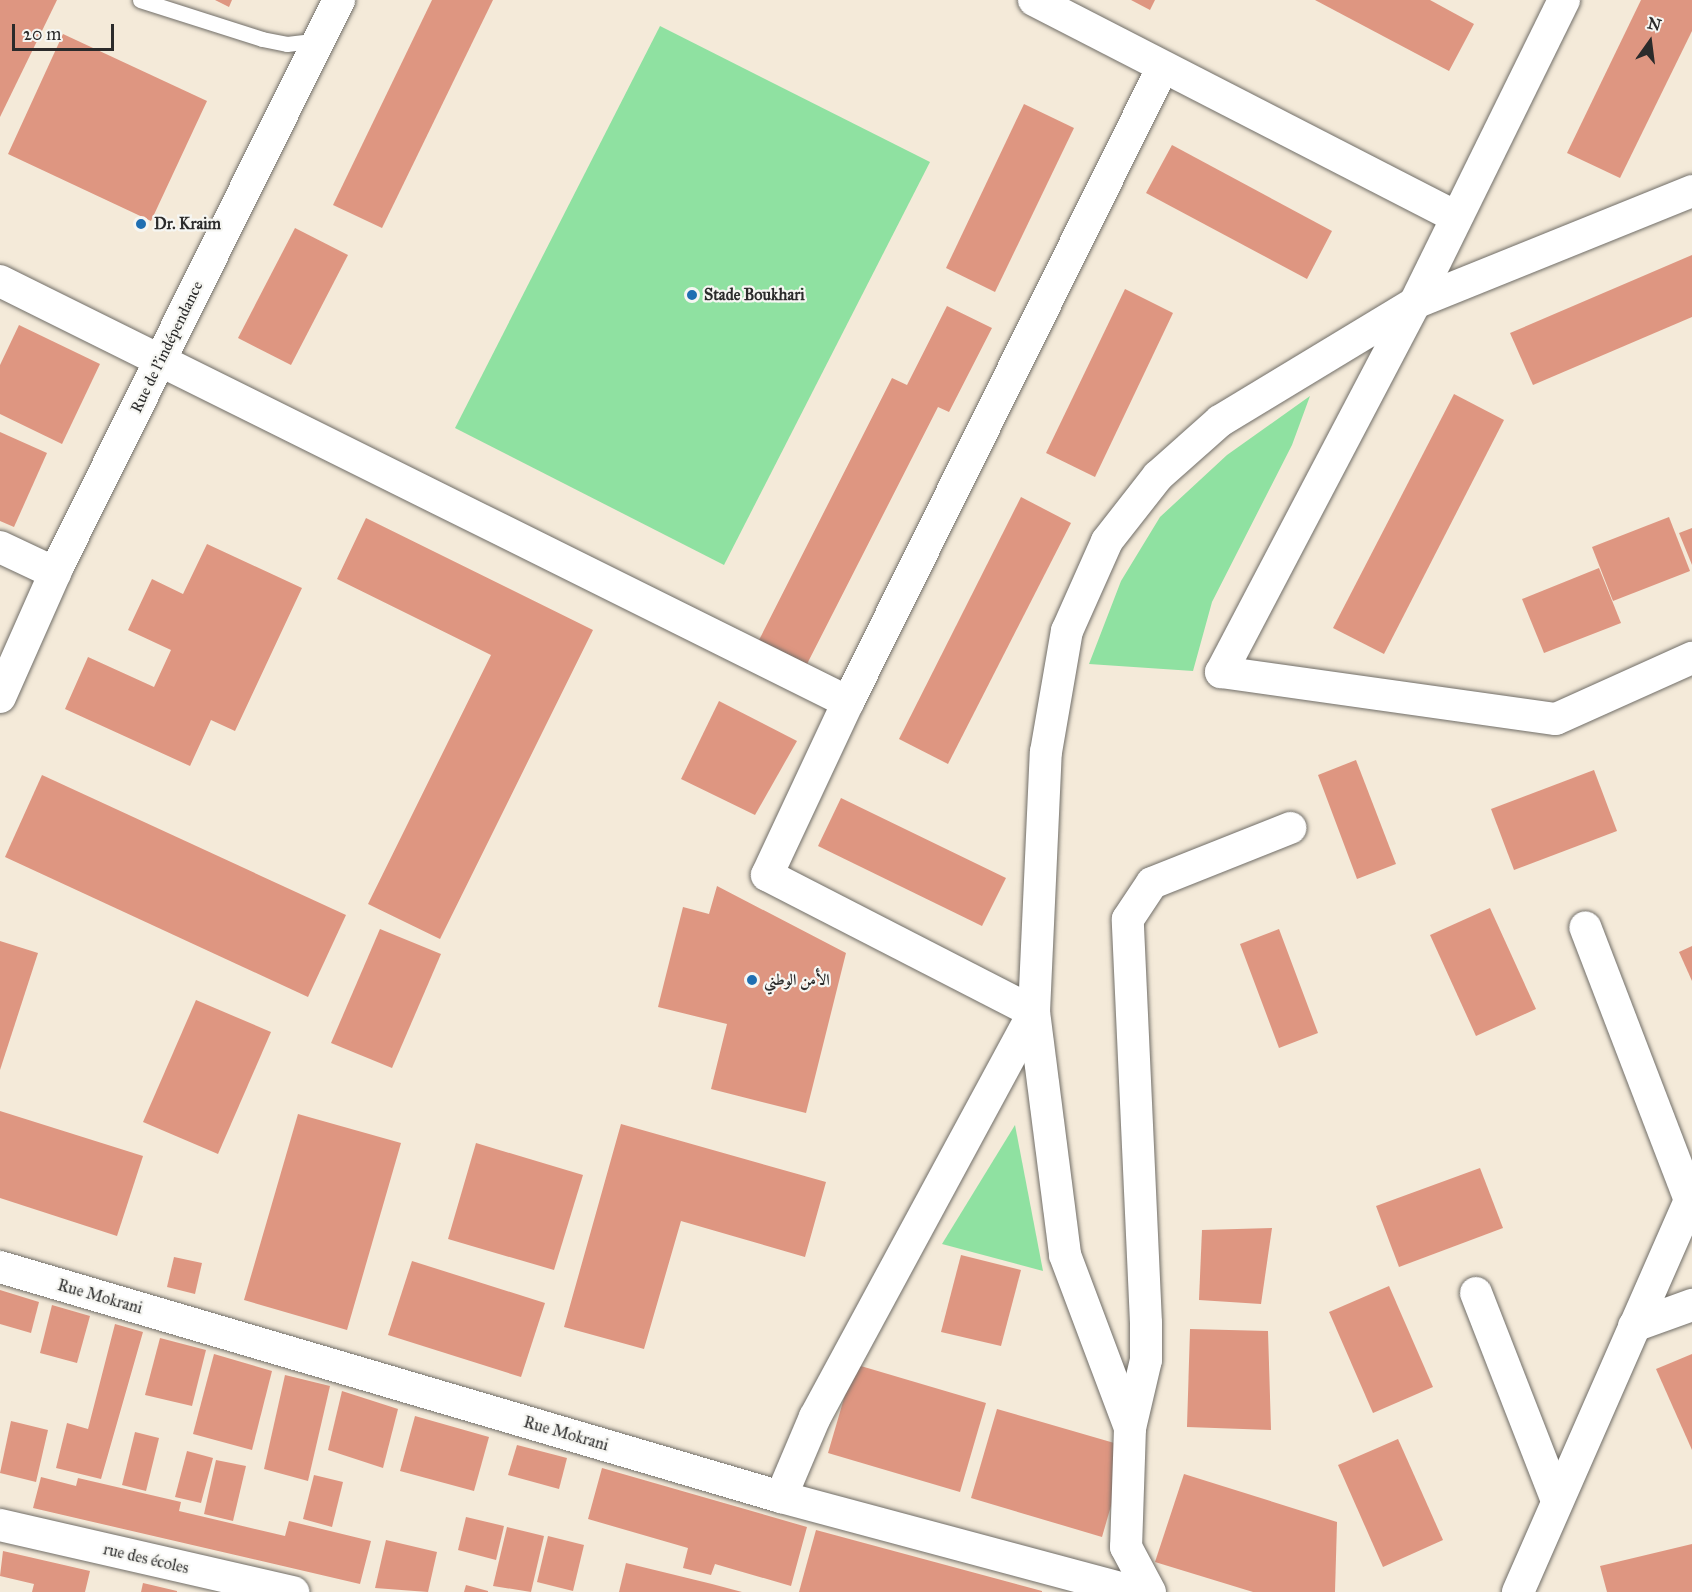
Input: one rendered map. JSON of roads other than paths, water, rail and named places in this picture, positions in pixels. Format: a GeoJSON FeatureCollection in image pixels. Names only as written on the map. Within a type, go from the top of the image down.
{"type":"FeatureCollection","features":[{"type":"Feature","properties":{"kind":"street","name":"Rue de l'indépendance"},"geometry":{"type":"LineString","coordinates":[[0,697],[55,573],[339,0]]}},
{"type":"Feature","properties":{"kind":"street"},"geometry":{"type":"LineString","coordinates":[[1034,0],[1456,217]]}},
{"type":"Feature","properties":{"kind":"street"},"geometry":{"type":"LineString","coordinates":[[1564,0],[1415,303],[1221,672],[1556,719],[1692,658]]}},
{"type":"Feature","properties":{"kind":"street"},"geometry":{"type":"LineString","coordinates":[[1034,1012],[767,875],[848,702],[1163,67]]}},
{"type":"Feature","properties":{"kind":"street"},"geometry":{"type":"LineString","coordinates":[[1130,1428],[1065,1255],[1034,1012],[1046,753],[1067,632],[1107,542],[1158,476],[1220,421],[1415,303],[1692,191]]}},
{"type":"Feature","properties":{"kind":"street"},"geometry":{"type":"LineString","coordinates":[[0,281],[848,702]]}},
{"type":"Feature","properties":{"kind":"street"},"geometry":{"type":"LineString","coordinates":[[0,547],[55,573]]}},
{"type":"Feature","properties":{"kind":"street"},"geometry":{"type":"LineString","coordinates":[[1150,1592],[1126,1547],[1130,1428],[1146,1360],[1128,919],[1152,883],[1290,828]]}},
{"type":"Feature","properties":{"kind":"street"},"geometry":{"type":"LineString","coordinates":[[1518,1592],[1690,1200],[1586,927]]}},
{"type":"Feature","properties":{"kind":"street"},"geometry":{"type":"LineString","coordinates":[[781,1497],[815,1417],[1034,1012]]}},
{"type":"Feature","properties":{"kind":"street","name":"Rue Mokrani"},"geometry":{"type":"LineString","coordinates":[[0,1267],[781,1497],[1135,1592]]}},
{"type":"Feature","properties":{"kind":"street"},"geometry":{"type":"LineString","coordinates":[[1476,1293],[1557,1501]]}},
{"type":"Feature","properties":{"kind":"street"},"geometry":{"type":"LineString","coordinates":[[1634,1326],[1692,1305]]}},
{"type":"Feature","properties":{"kind":"street","name":"rue des écoles"},"geometry":{"type":"LineString","coordinates":[[0,1526],[292,1592]]}},
{"type":"Feature","properties":{"kind":"lane"},"geometry":{"type":"LineString","coordinates":[[140,0],[262,39],[287,44],[319,40]]}},
{"type":"Feature","properties":{"kind":"place","name":"Dr. Kraim"},"geometry":{"type":"Point","coordinates":[141,224]}},
{"type":"Feature","properties":{"kind":"place","name":"Stade Boukhari"},"geometry":{"type":"Point","coordinates":[692,295]}},
{"type":"Feature","properties":{"kind":"place","name":"الأمن الوطني"},"geometry":{"type":"Point","coordinates":[752,980]}}]}
